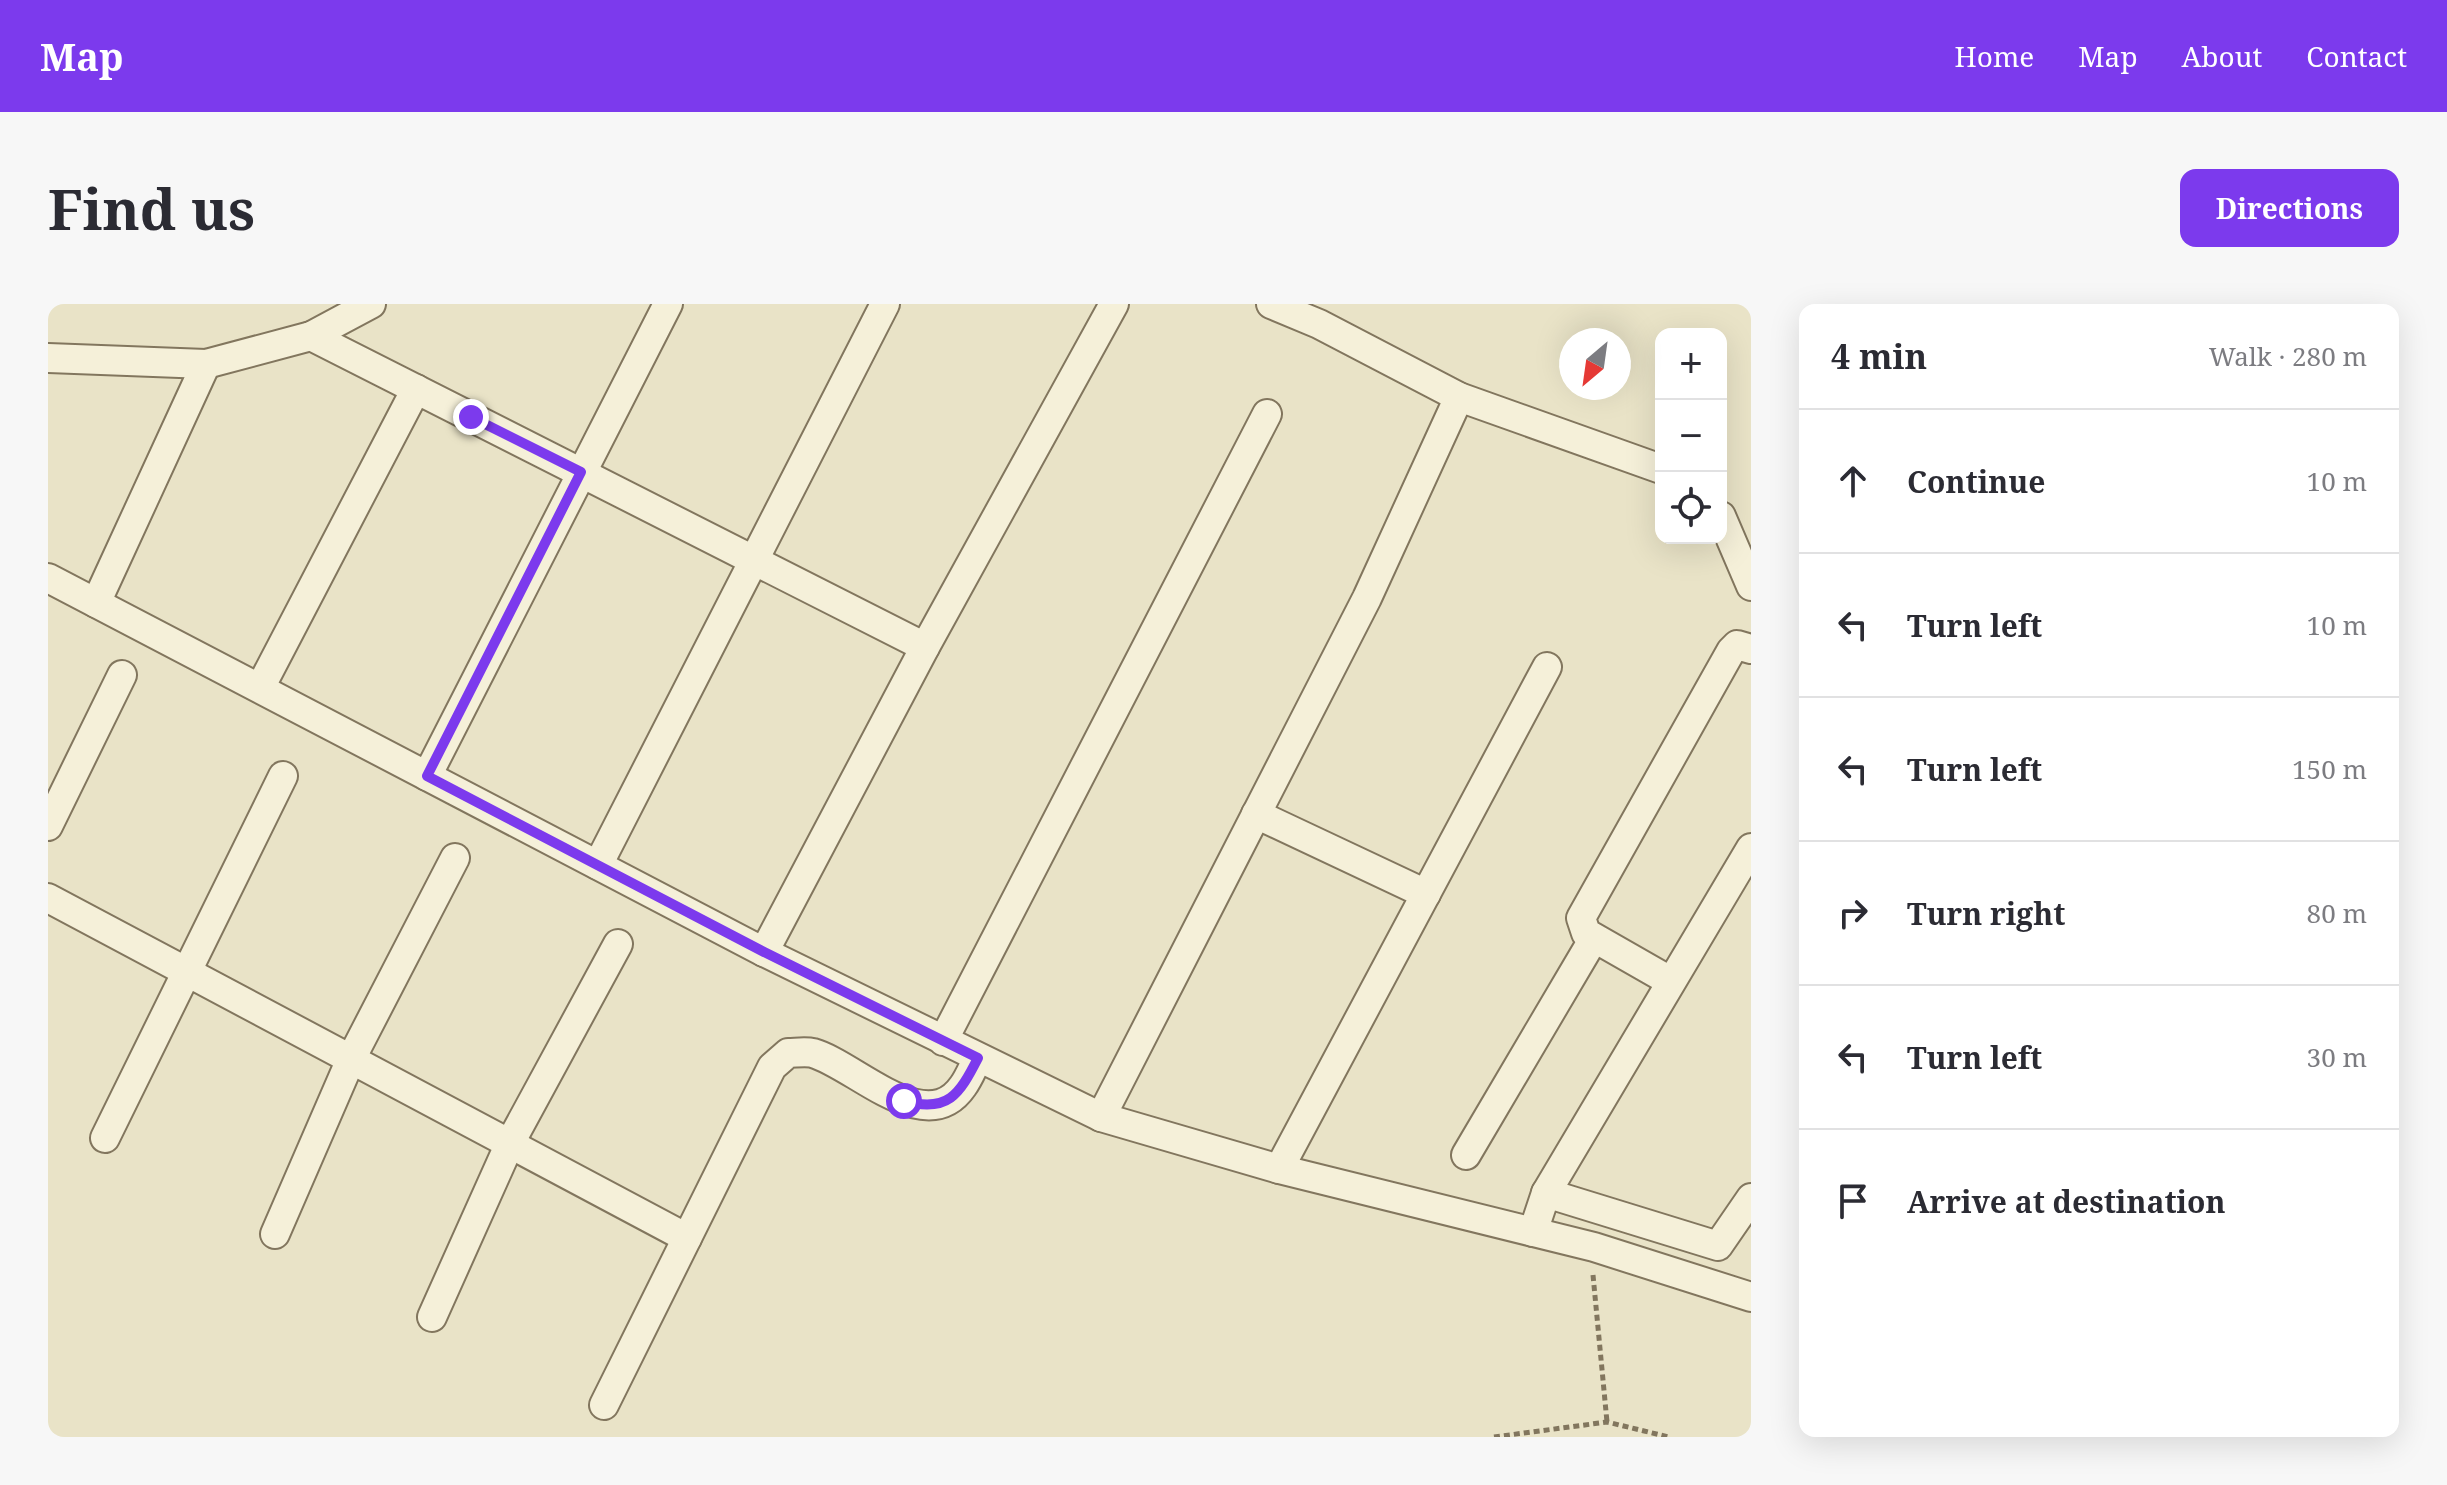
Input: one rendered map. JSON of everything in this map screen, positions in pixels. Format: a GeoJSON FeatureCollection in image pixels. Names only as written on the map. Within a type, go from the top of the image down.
{"type":"FeatureCollection","features":[{"type":"Feature","properties":{"kind":"street"},"geometry":{"type":"LineString","coordinates":[[48,358],[206,364],[311,336],[371,304]]}},
{"type":"Feature","properties":{"kind":"street"},"geometry":{"type":"LineString","coordinates":[[427,776],[668,304]]}},
{"type":"Feature","properties":{"kind":"street"},"geometry":{"type":"LineString","coordinates":[[598,865],[885,304]]}},
{"type":"Feature","properties":{"kind":"street"},"geometry":{"type":"LineString","coordinates":[[764,952],[925,647],[1114,304]]}},
{"type":"Feature","properties":{"kind":"street"},"geometry":{"type":"LineString","coordinates":[[1271,304],[1319,324],[1459,397],[1655,467]]}},
{"type":"Feature","properties":{"kind":"street"},"geometry":{"type":"LineString","coordinates":[[311,336],[925,647]]}},
{"type":"Feature","properties":{"kind":"street"},"geometry":{"type":"LineString","coordinates":[[96,603],[206,364]]}},
{"type":"Feature","properties":{"kind":"street"},"geometry":{"type":"LineString","coordinates":[[260,688],[416,389]]}},
{"type":"Feature","properties":{"kind":"street"},"geometry":{"type":"LineString","coordinates":[[1101,1117],[1377,577],[1459,397]]}},
{"type":"Feature","properties":{"kind":"street"},"geometry":{"type":"LineString","coordinates":[[943,1041],[1267,414]]}},
{"type":"Feature","properties":{"kind":"street"},"geometry":{"type":"LineString","coordinates":[[1727,530],[1751,586]]}},
{"type":"Feature","properties":{"kind":"street"},"geometry":{"type":"LineString","coordinates":[[48,578],[764,952],[1101,1117],[1279,1169],[1594,1247],[1751,1297]]}},
{"type":"Feature","properties":{"kind":"street"},"geometry":{"type":"LineString","coordinates":[[1670,981],[1586,933],[1581,918],[1731,651],[1737,645],[1751,649]]}},
{"type":"Feature","properties":{"kind":"street"},"geometry":{"type":"LineString","coordinates":[[1279,1169],[1547,667]]}},
{"type":"Feature","properties":{"kind":"street"},"geometry":{"type":"LineString","coordinates":[[48,826],[122,675]]}},
{"type":"Feature","properties":{"kind":"street"},"geometry":{"type":"LineString","coordinates":[[105,1138],[283,776]]}},
{"type":"Feature","properties":{"kind":"street"},"geometry":{"type":"LineString","coordinates":[[1256,814],[1426,894]]}},
{"type":"Feature","properties":{"kind":"street"},"geometry":{"type":"LineString","coordinates":[[1533,1232],[1546,1193],[1751,848]]}},
{"type":"Feature","properties":{"kind":"street"},"geometry":{"type":"LineString","coordinates":[[275,1234],[351,1059],[455,858]]}},
{"type":"Feature","properties":{"kind":"street"},"geometry":{"type":"LineString","coordinates":[[48,898],[687,1238]]}},
{"type":"Feature","properties":{"kind":"street"},"geometry":{"type":"LineString","coordinates":[[1466,1155],[1594,938]]}},
{"type":"Feature","properties":{"kind":"street"},"geometry":{"type":"LineString","coordinates":[[432,1317],[510,1143],[618,944]]}},
{"type":"Feature","properties":{"kind":"street"},"geometry":{"type":"LineString","coordinates":[[604,1405],[772,1067],[788,1053],[811,1052],[904,1101],[928,1108],[946,1102],[962,1088],[978,1058]]}},
{"type":"Feature","properties":{"kind":"street"},"geometry":{"type":"LineString","coordinates":[[1546,1193],[1718,1246],[1751,1198]]}},
{"type":"Feature","properties":{"kind":"path"},"geometry":{"type":"LineString","coordinates":[[1594,1247],[1593,1295],[1607,1422]]}},
{"type":"Feature","properties":{"kind":"path"},"geometry":{"type":"LineString","coordinates":[[1494,1437],[1607,1422],[1669,1437]]}},
{"type":"Feature","properties":{"kind":"route"},"geometry":{"type":"LineString","coordinates":[[471,417],[581,472],[427,776],[764,952],[978,1058],[962,1088],[946,1102],[928,1108],[904,1101]]}}]}
